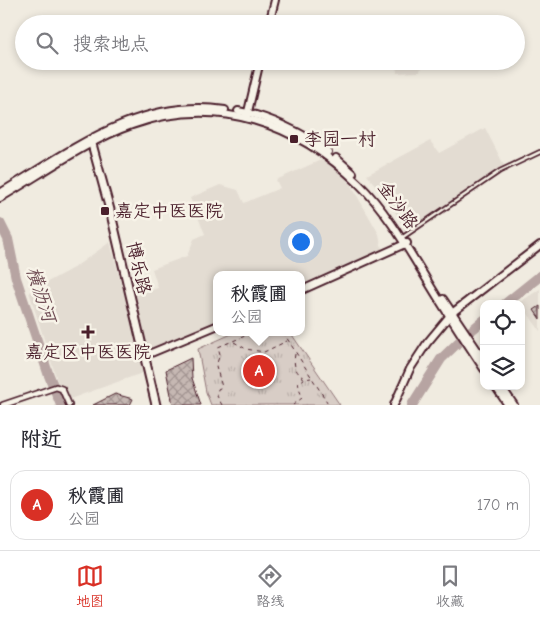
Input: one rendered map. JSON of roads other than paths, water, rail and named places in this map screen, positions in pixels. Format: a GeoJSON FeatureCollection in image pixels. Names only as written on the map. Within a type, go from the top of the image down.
{"type":"FeatureCollection","features":[{"type":"Feature","properties":{"kind":"main road","name":"博乐路"},"geometry":{"type":"LineString","coordinates":[[91,141],[110,210],[156,405]]}},
{"type":"Feature","properties":{"kind":"street"},"geometry":{"type":"LineString","coordinates":[[271,15],[275,0]]}},
{"type":"Feature","properties":{"kind":"street"},"geometry":{"type":"LineString","coordinates":[[247,115],[258,70]]}},
{"type":"Feature","properties":{"kind":"street","name":"金沙路"},"geometry":{"type":"LineString","coordinates":[[91,141],[130,125],[172,114],[193,112],[247,115],[292,129],[321,146],[346,166],[368,188],[451,315],[465,331],[480,354]]}},
{"type":"Feature","properties":{"kind":"street"},"geometry":{"type":"LineString","coordinates":[[0,193],[91,141]]}},
{"type":"Feature","properties":{"kind":"street"},"geometry":{"type":"LineString","coordinates":[[0,198],[91,141]]}},
{"type":"Feature","properties":{"kind":"street"},"geometry":{"type":"LineString","coordinates":[[305,289],[405,242]]}},
{"type":"Feature","properties":{"kind":"street"},"geometry":{"type":"LineString","coordinates":[[394,405],[410,369],[427,343],[451,315],[540,245]]}},
{"type":"Feature","properties":{"kind":"street"},"geometry":{"type":"LineString","coordinates":[[451,315],[480,362]]}},
{"type":"Feature","properties":{"kind":"street"},"geometry":{"type":"LineString","coordinates":[[144,356],[213,327]]}},
{"type":"Feature","properties":{"kind":"street"},"geometry":{"type":"LineString","coordinates":[[3,405],[58,387],[62,389],[69,405]]}},
{"type":"Feature","properties":{"kind":"street"},"geometry":{"type":"LineString","coordinates":[[499,390],[508,405]]}},
{"type":"Feature","properties":{"kind":"street"},"geometry":{"type":"LineString","coordinates":[[504,390],[514,405]]}},
{"type":"Feature","properties":{"kind":"lane"},"geometry":{"type":"LineString","coordinates":[[405,242],[500,171],[540,152]]}},
{"type":"Feature","properties":{"kind":"waterway","name":"横沥河"},"geometry":{"type":"LineString","coordinates":[[0,223],[8,239],[16,278],[48,373],[61,405]]}},
{"type":"Feature","properties":{"kind":"waterway"},"geometry":{"type":"LineString","coordinates":[[510,300],[540,276]]}},
{"type":"Feature","properties":{"kind":"waterway"},"geometry":{"type":"LineString","coordinates":[[412,405],[441,359],[480,323]]}},
{"type":"Feature","properties":{"kind":"place","name":"李园一村"},"geometry":{"type":"Point","coordinates":[294,139]}},
{"type":"Feature","properties":{"kind":"place","name":"嘉定中医医院"},"geometry":{"type":"Point","coordinates":[105,211]}},
{"type":"Feature","properties":{"kind":"place","name":"嘉定区中医医院"},"geometry":{"type":"Point","coordinates":[88,332]}},
{"type":"Feature","properties":{"kind":"place","name":"秋霞圃"},"geometry":{"type":"Point","coordinates":[259,371]}}]}
